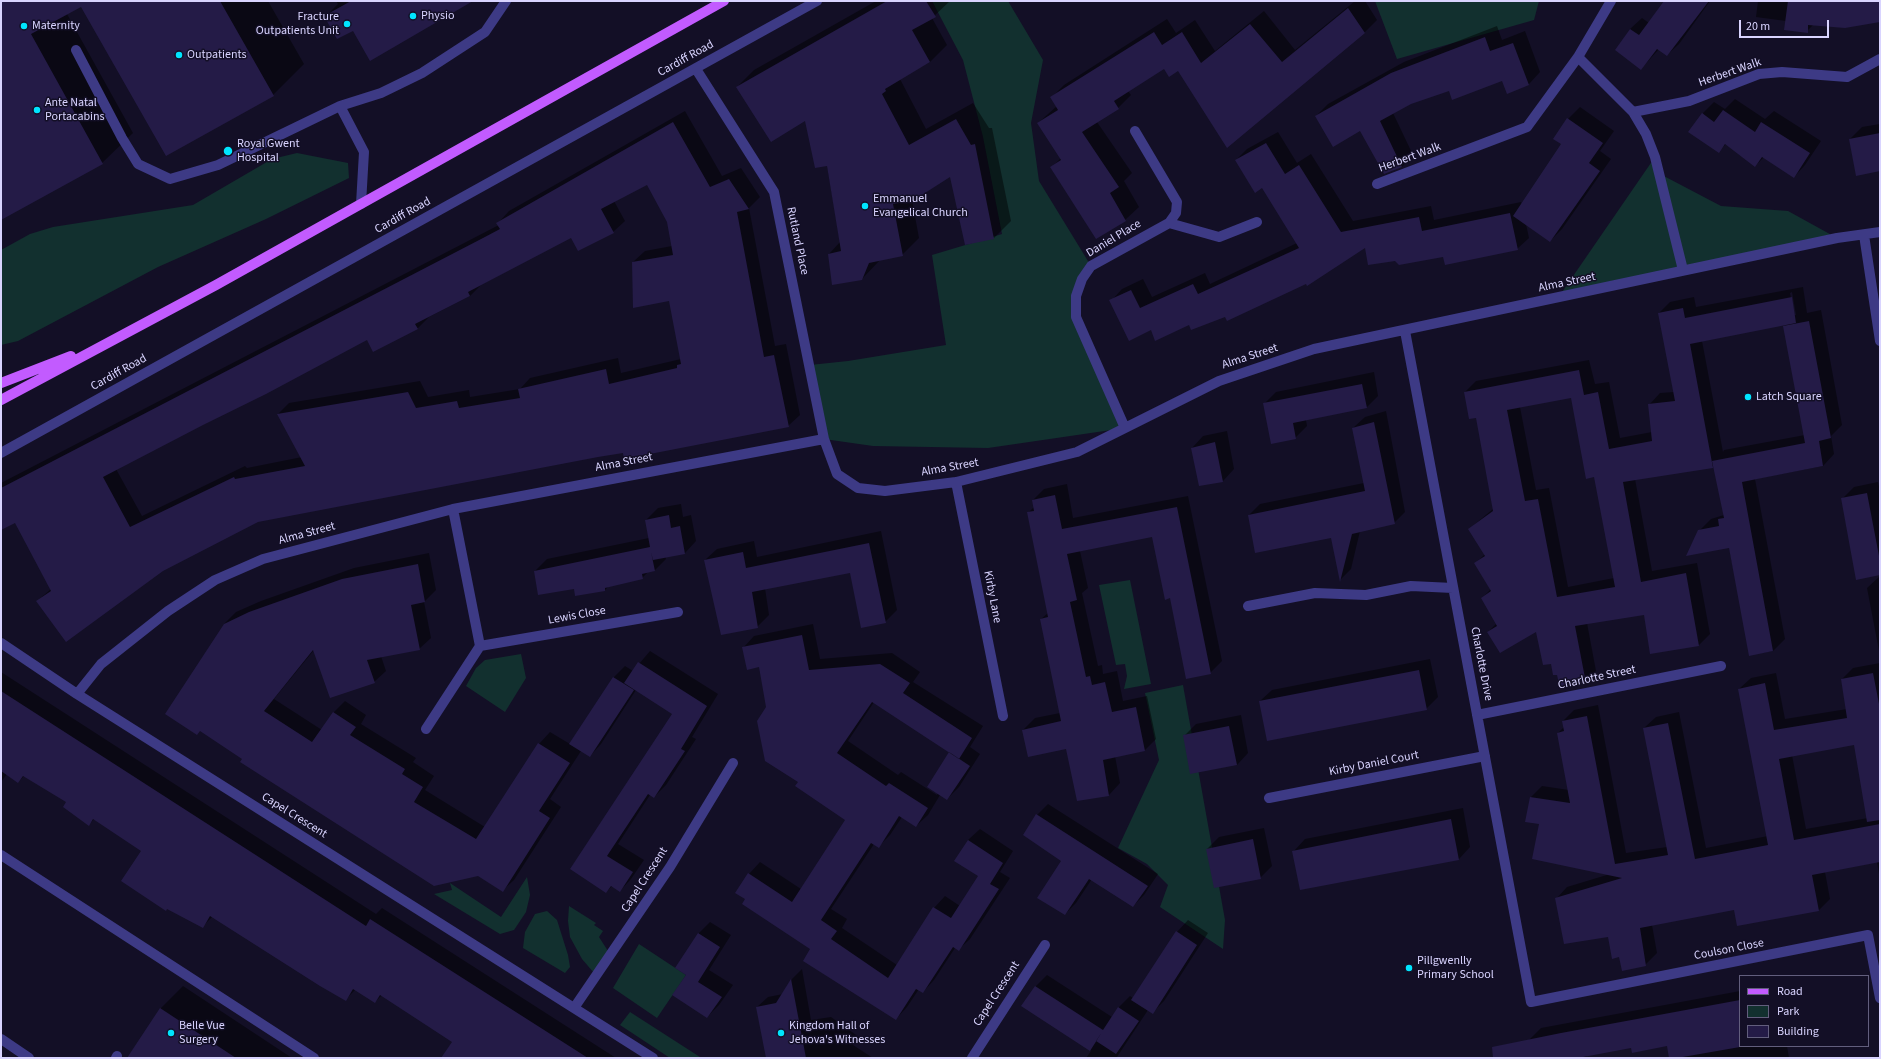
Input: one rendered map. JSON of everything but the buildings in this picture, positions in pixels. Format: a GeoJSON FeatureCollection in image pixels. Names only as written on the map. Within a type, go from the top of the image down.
{"type":"FeatureCollection","features":[{"type":"Feature","properties":{"kind":"main road"},"geometry":{"type":"LineString","coordinates":[[1,400],[113,341],[724,1]]}},
{"type":"Feature","properties":{"kind":"main road"},"geometry":{"type":"LineString","coordinates":[[1,383],[113,341]]}},
{"type":"Feature","properties":{"kind":"street"},"geometry":{"type":"LineString","coordinates":[[76,50],[122,138],[138,164],[170,179],[218,165],[340,106],[381,93],[422,73],[486,32],[506,1]]}},
{"type":"Feature","properties":{"kind":"street","name":"Cardiff Road"},"geometry":{"type":"LineString","coordinates":[[1,453],[817,1]]}},
{"type":"Feature","properties":{"kind":"street","name":"Herbert Walk"},"geometry":{"type":"LineString","coordinates":[[1377,184],[1527,127],[1578,57],[1611,1]]}},
{"type":"Feature","properties":{"kind":"street"},"geometry":{"type":"LineString","coordinates":[[1578,57],[1634,112],[1646,134],[1655,157],[1683,270]]}},
{"type":"Feature","properties":{"kind":"street","name":"Herbert Walk"},"geometry":{"type":"LineString","coordinates":[[1634,112],[1689,101],[1759,74],[1782,72],[1847,77],[1880,59]]}},
{"type":"Feature","properties":{"kind":"street","name":"Rutland Place"},"geometry":{"type":"LineString","coordinates":[[696,69],[774,192],[824,438]]}},
{"type":"Feature","properties":{"kind":"street"},"geometry":{"type":"LineString","coordinates":[[340,106],[364,152],[361,204]]}},
{"type":"Feature","properties":{"kind":"street"},"geometry":{"type":"LineString","coordinates":[[1135,131],[1176,202],[1176,213],[1169,223],[1219,237],[1257,222]]}},
{"type":"Feature","properties":{"kind":"street","name":"Daniel Place"},"geometry":{"type":"LineString","coordinates":[[1126,428],[1076,317],[1076,296],[1082,279],[1091,266],[1169,223]]}},
{"type":"Feature","properties":{"kind":"street","name":"Alma Street"},"geometry":{"type":"LineString","coordinates":[[77,694],[101,664],[168,611],[216,580],[263,559],[453,509],[824,438],[837,474],[858,488],[885,491],[956,482],[1076,452],[1219,381],[1314,349],[1405,331],[1837,238],[1880,232]]}},
{"type":"Feature","properties":{"kind":"street"},"geometry":{"type":"LineString","coordinates":[[1864,235],[1880,341]]}},
{"type":"Feature","properties":{"kind":"street","name":"Charlotte Drive"},"geometry":{"type":"LineString","coordinates":[[1405,331],[1531,1002]]}},
{"type":"Feature","properties":{"kind":"street","name":"Kirby Lane"},"geometry":{"type":"LineString","coordinates":[[956,482],[1003,716]]}},
{"type":"Feature","properties":{"kind":"street"},"geometry":{"type":"LineString","coordinates":[[426,729],[480,646],[453,509]]}},
{"type":"Feature","properties":{"kind":"street"},"geometry":{"type":"LineString","coordinates":[[1248,606],[1316,593],[1366,595],[1411,586],[1453,588]]}},
{"type":"Feature","properties":{"kind":"street","name":"Lewis Close"},"geometry":{"type":"LineString","coordinates":[[480,646],[678,612]]}},
{"type":"Feature","properties":{"kind":"street","name":"Capel Crescent"},"geometry":{"type":"LineString","coordinates":[[1,643],[77,694],[653,1058]]}},
{"type":"Feature","properties":{"kind":"street","name":"Charlotte Street"},"geometry":{"type":"LineString","coordinates":[[1477,715],[1721,666]]}},
{"type":"Feature","properties":{"kind":"street","name":"Kirby Daniel Court"},"geometry":{"type":"LineString","coordinates":[[1269,798],[1485,756]]}},
{"type":"Feature","properties":{"kind":"street","name":"Capel Crescent"},"geometry":{"type":"LineString","coordinates":[[574,1008],[665,873],[733,763]]}},
{"type":"Feature","properties":{"kind":"street"},"geometry":{"type":"LineString","coordinates":[[1,855],[314,1058]]}},
{"type":"Feature","properties":{"kind":"street","name":"Coulson Close"},"geometry":{"type":"LineString","coordinates":[[1531,1002],[1868,935],[1880,998]]}},
{"type":"Feature","properties":{"kind":"street","name":"Capel Crescent"},"geometry":{"type":"LineString","coordinates":[[972,1058],[1045,945]]}},
{"type":"Feature","properties":{"kind":"street"},"geometry":{"type":"LineString","coordinates":[[1,1039],[29,1058]]}},
{"type":"Feature","properties":{"kind":"green space"},"geometry":{"type":"Polygon","coordinates":[[[932,1],[1008,1],[1043,60],[1031,123],[1039,181],[1091,266],[1082,279],[1076,317],[1125,428],[988,448],[873,446],[824,439],[810,365],[848,361],[946,345],[932,255],[1002,234],[983,137],[963,60],[932,1]]]}},
{"type":"Feature","properties":{"kind":"green space"},"geometry":{"type":"Polygon","coordinates":[[[1375,1],[1539,1],[1534,20],[1397,59],[1375,1]]]}},
{"type":"Feature","properties":{"kind":"green space"},"geometry":{"type":"Polygon","coordinates":[[[297,153],[348,163],[349,178],[266,219],[158,267],[18,341],[1,345],[1,250],[30,234],[53,227],[193,205],[272,159],[297,153]]]}},
{"type":"Feature","properties":{"kind":"green space"},"geometry":{"type":"Polygon","coordinates":[[[1655,157],[1660,174],[1721,206],[1788,211],[1837,238],[1558,298],[1655,157]]]}},
{"type":"Feature","properties":{"kind":"green space"},"geometry":{"type":"Polygon","coordinates":[[[1130,580],[1151,684],[1124,689],[1127,676],[1125,664],[1116,665],[1099,585],[1130,580]]]}},
{"type":"Feature","properties":{"kind":"green space"},"geometry":{"type":"Polygon","coordinates":[[[521,654],[526,678],[505,712],[466,686],[476,668],[485,660],[521,654]]]}},
{"type":"Feature","properties":{"kind":"green space"},"geometry":{"type":"Polygon","coordinates":[[[1183,685],[1225,920],[1223,949],[1160,907],[1168,885],[1147,864],[1118,848],[1159,760],[1145,693],[1183,685]]]}},
{"type":"Feature","properties":{"kind":"green space"},"geometry":{"type":"Polygon","coordinates":[[[527,877],[530,895],[526,912],[514,930],[500,934],[434,894],[452,890],[450,883],[501,917],[527,877]]]}},
{"type":"Feature","properties":{"kind":"green space"},"geometry":{"type":"Polygon","coordinates":[[[569,906],[596,923],[594,925],[603,931],[599,937],[608,951],[594,973],[582,959],[570,937],[568,921],[569,906]]]}},
{"type":"Feature","properties":{"kind":"green space"},"geometry":{"type":"Polygon","coordinates":[[[547,911],[557,920],[568,955],[570,967],[565,973],[523,948],[525,932],[535,914],[547,911]]]}},
{"type":"Feature","properties":{"kind":"green space"},"geometry":{"type":"Polygon","coordinates":[[[639,944],[686,975],[657,1018],[613,988],[639,944]]]}},
{"type":"Feature","properties":{"kind":"green space"},"geometry":{"type":"Polygon","coordinates":[[[630,1012],[701,1058],[670,1058],[620,1025],[630,1012]]]}},
{"type":"Feature","properties":{"kind":"place","name":"Physio"},"geometry":{"type":"Point","coordinates":[413,16]}},
{"type":"Feature","properties":{"kind":"place","name":"Fracture Outpatients Unit"},"geometry":{"type":"Point","coordinates":[347,24]}},
{"type":"Feature","properties":{"kind":"place","name":"Maternity"},"geometry":{"type":"Point","coordinates":[24,26]}},
{"type":"Feature","properties":{"kind":"place","name":"Outpatients"},"geometry":{"type":"Point","coordinates":[179,55]}},
{"type":"Feature","properties":{"kind":"place","name":"Ante Natal Portacabins"},"geometry":{"type":"Point","coordinates":[37,110]}},
{"type":"Feature","properties":{"kind":"place","name":"Royal Gwent Hospital"},"geometry":{"type":"Point","coordinates":[228,151]}},
{"type":"Feature","properties":{"kind":"place","name":"Emmanuel Evangelical Church"},"geometry":{"type":"Point","coordinates":[865,206]}},
{"type":"Feature","properties":{"kind":"place","name":"Latch Square"},"geometry":{"type":"Point","coordinates":[1748,397]}},
{"type":"Feature","properties":{"kind":"place","name":"Pillgwenlly Primary School"},"geometry":{"type":"Point","coordinates":[1409,968]}},
{"type":"Feature","properties":{"kind":"place","name":"Belle Vue Surgery"},"geometry":{"type":"Point","coordinates":[171,1033]}},
{"type":"Feature","properties":{"kind":"place","name":"Kingdom Hall of Jehova's Witnesses"},"geometry":{"type":"Point","coordinates":[781,1033]}}]}
